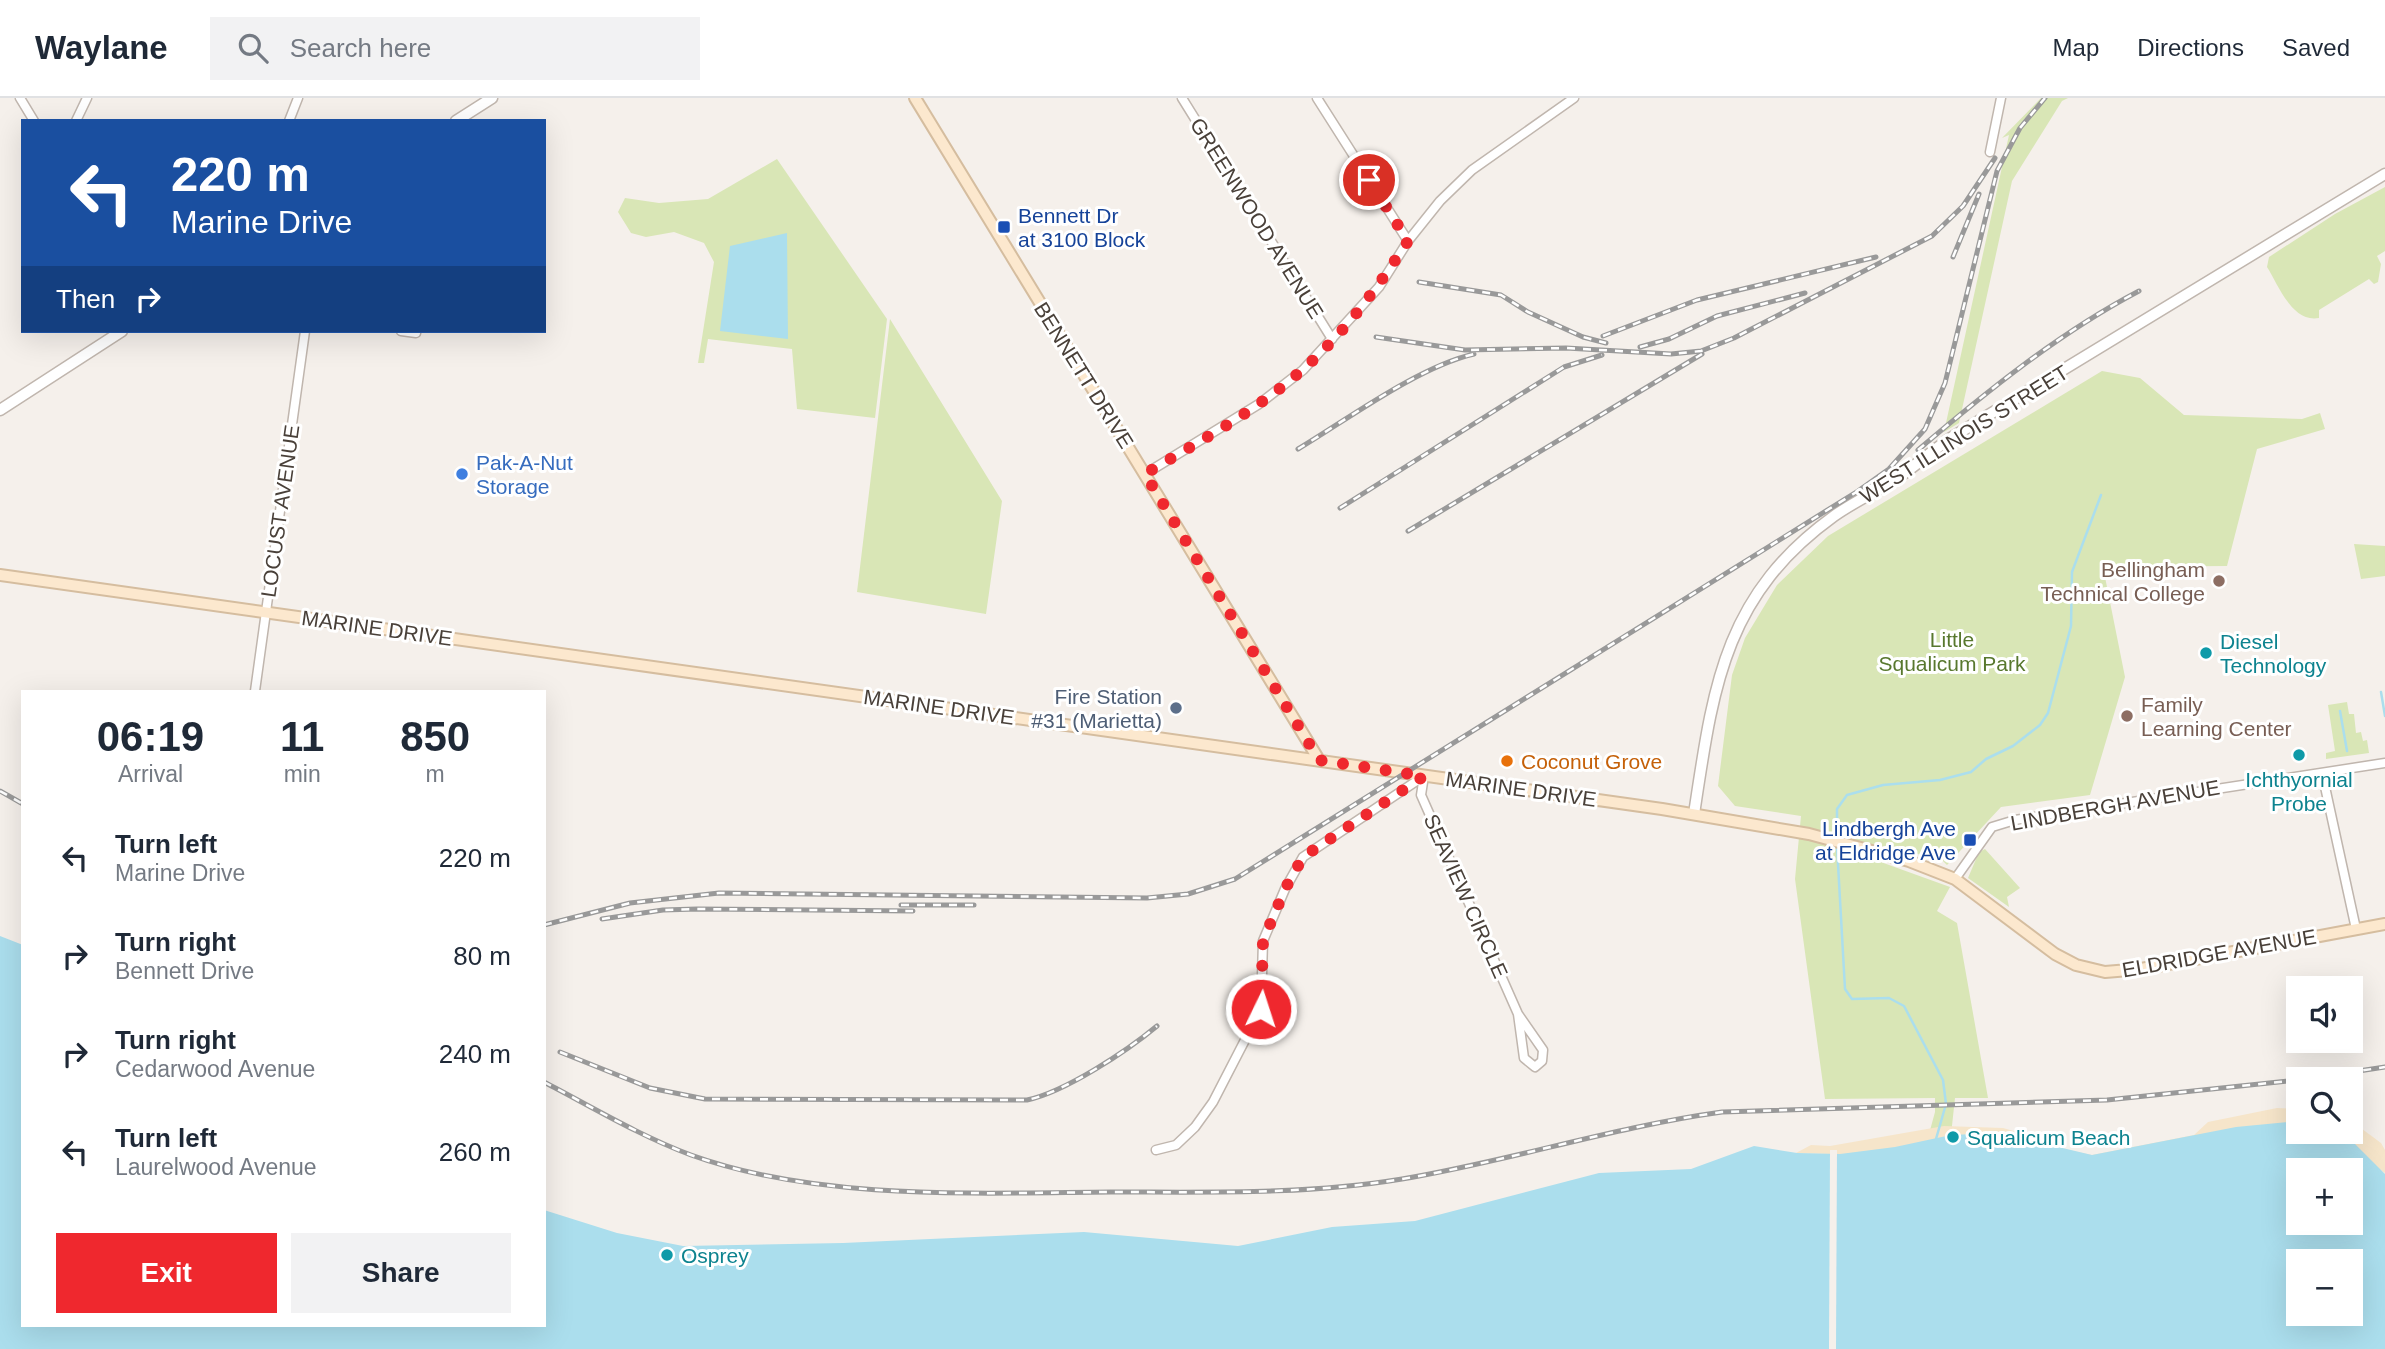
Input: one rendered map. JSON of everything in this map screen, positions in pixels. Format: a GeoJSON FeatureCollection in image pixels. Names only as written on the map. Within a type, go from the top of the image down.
{"type":"FeatureCollection","features":[{"type":"Feature","properties":{"kind":"main road","name":"BENNETT DRIVE"},"geometry":{"type":"LineString","coordinates":[[915,98],[1319,760]]}},
{"type":"Feature","properties":{"kind":"main road","name":"MARINE DRIVE"},"geometry":{"type":"LineString","coordinates":[[0,575],[1694,814],[1767,826],[1909,861],[1955,879]]}},
{"type":"Feature","properties":{"kind":"main road","name":"ELDRIDGE AVENUE"},"geometry":{"type":"LineString","coordinates":[[1955,879],[2055,954],[2076,965],[2105,972],[2141,969],[2385,924]]}},
{"type":"Feature","properties":{"kind":"street"},"geometry":{"type":"LineString","coordinates":[[20,98],[33,119]]}},
{"type":"Feature","properties":{"kind":"street"},"geometry":{"type":"LineString","coordinates":[[77,119],[86,98]]}},
{"type":"Feature","properties":{"kind":"street"},"geometry":{"type":"LineString","coordinates":[[290,119],[298,98]]}},
{"type":"Feature","properties":{"kind":"street"},"geometry":{"type":"LineString","coordinates":[[459,119],[492,98]]}},
{"type":"Feature","properties":{"kind":"street","name":"GREENWOOD AVENUE"},"geometry":{"type":"LineString","coordinates":[[1182,98],[1332,339]]}},
{"type":"Feature","properties":{"kind":"street"},"geometry":{"type":"LineString","coordinates":[[1317,98],[1408,241]]}},
{"type":"Feature","properties":{"kind":"street"},"geometry":{"type":"LineString","coordinates":[[1145,474],[1259,404],[1303,370],[1378,287],[1408,241],[1440,201],[1472,170],[1574,98]]}},
{"type":"Feature","properties":{"kind":"street"},"geometry":{"type":"LineString","coordinates":[[1990,152],[2001,98]]}},
{"type":"Feature","properties":{"kind":"street","name":"WEST ILLINOIS STREET"},"geometry":{"type":"LineString","coordinates":[[1694,814],[1713,702],[1725,654],[1739,622],[1762,584],[1804,540],[1835,515],[1901,475],[1949,439],[2385,174]]}},
{"type":"Feature","properties":{"kind":"street"},"geometry":{"type":"LineString","coordinates":[[0,410],[119,333]]}},
{"type":"Feature","properties":{"kind":"street","name":"LOCUST AVENUE"},"geometry":{"type":"LineString","coordinates":[[255,690],[305,333]]}},
{"type":"Feature","properties":{"kind":"street","name":"LINDBERGH AVENUE"},"geometry":{"type":"LineString","coordinates":[[1955,879],[1992,827],[2015,820],[2385,764]]}},
{"type":"Feature","properties":{"kind":"street"},"geometry":{"type":"LineString","coordinates":[[2322,773],[2356,929]]}},
{"type":"Feature","properties":{"kind":"street"},"geometry":{"type":"LineString","coordinates":[[1156,1150],[1176,1145],[1195,1127],[1213,1102],[1261,1009],[1263,941],[1285,889],[1303,857],[1424,776]]}},
{"type":"Feature","properties":{"kind":"street","name":"SEAVIEW CIRCLE"},"geometry":{"type":"LineString","coordinates":[[1424,776],[1421,794],[1518,1014],[1543,1050],[1542,1061],[1535,1067],[1529,1066],[1524,1058],[1518,1014]]}},
{"type":"Feature","properties":{"kind":"green space"},"geometry":{"type":"Polygon","coordinates":[[[2041,98],[2068,98],[2062,101],[2012,181],[1959,423],[1944,432],[2009,135],[2002,138],[2041,98]]]}},
{"type":"Feature","properties":{"kind":"green space"},"geometry":{"type":"Polygon","coordinates":[[[777,159],[887,319],[875,418],[797,409],[792,349],[708,339],[704,363],[698,363],[714,262],[704,243],[674,232],[646,237],[631,233],[618,212],[625,198],[659,203],[708,199],[777,159]]]}},
{"type":"Feature","properties":{"kind":"green space"},"geometry":{"type":"Polygon","coordinates":[[[2385,187],[2385,251],[2377,256],[2381,264],[2378,282],[2374,284],[2369,279],[2319,310],[2319,318],[2301,315],[2287,302],[2267,267],[2269,257],[2335,214],[2385,187]]]}},
{"type":"Feature","properties":{"kind":"green space"},"geometry":{"type":"Polygon","coordinates":[[[890,319],[1002,501],[986,614],[857,592],[890,319]]]}},
{"type":"Feature","properties":{"kind":"green space","name":"Little Squalicum Park"},"geometry":{"type":"Polygon","coordinates":[[[2102,371],[2140,378],[2184,415],[2302,419],[2320,413],[2325,429],[2257,449],[2227,566],[2103,567],[2125,677],[2090,795],[2001,807],[1947,865],[1940,858],[1882,848],[1878,861],[1950,887],[1937,911],[1957,923],[1988,1098],[1955,1098],[1951,1135],[1929,1134],[1935,1112],[1935,1098],[1825,1099],[1795,879],[1801,816],[1735,806],[1718,786],[1732,675],[1745,638],[1777,585],[1828,536],[2102,371]]]}},
{"type":"Feature","properties":{"kind":"green space"},"geometry":{"type":"Polygon","coordinates":[[[2354,544],[2385,546],[2385,576],[2361,579],[2354,544]]]}},
{"type":"Feature","properties":{"kind":"green space"},"geometry":{"type":"Polygon","coordinates":[[[2347,702],[2349,714],[2354,714],[2356,733],[2361,732],[2363,741],[2367,740],[2369,753],[2326,759],[2326,753],[2335,751],[2328,705],[2347,702]]]}},
{"type":"Feature","properties":{"kind":"green space"},"geometry":{"type":"Polygon","coordinates":[[[1985,849],[2020,888],[2007,897],[2009,907],[1968,878],[1979,852],[1985,849]]]}},
{"type":"Feature","properties":{"kind":"sand","name":"Squalicum Beach"},"geometry":{"type":"Polygon","coordinates":[[[2286,1108],[2286,1128],[2088,1162],[1796,1153],[1811,1145],[1830,1146],[1944,1126],[2003,1128],[2031,1136],[2039,1144],[2092,1155],[2194,1135],[2208,1122],[2286,1108]]]}},
{"type":"Feature","properties":{"kind":"sand"},"geometry":{"type":"Polygon","coordinates":[[[2363,1130],[2381,1143],[2385,1150],[2385,1173],[2343,1144],[2363,1144],[2363,1130]]]}},
{"type":"Feature","properties":{"kind":"water"},"geometry":{"type":"Polygon","coordinates":[[[787,233],[788,339],[720,331],[730,246],[787,233]]]}},
{"type":"Feature","properties":{"kind":"water"},"geometry":{"type":"Polygon","coordinates":[[[0,936],[21,944],[21,1327],[546,1327],[546,1211],[617,1233],[683,1246],[843,1243],[1084,1232],[1238,1246],[1332,1227],[1415,1221],[1599,1173],[1691,1169],[1754,1146],[1797,1153],[1840,1154],[1895,1147],[1951,1135],[1999,1133],[2092,1155],[2236,1127],[2286,1122],[2286,1144],[2355,1144],[2385,1174],[2385,1349],[0,1349],[0,936]]]}},
{"type":"Feature","properties":{"kind":"pier"},"geometry":{"type":"Polygon","coordinates":[[[1830,1150],[1837,1150],[1836,1349],[1829,1349],[1830,1150]]]}},
{"type":"Feature","properties":{"kind":"waterway"},"geometry":{"type":"LineString","coordinates":[[1837,839],[1837,809],[1847,795],[1883,785],[1940,780],[1971,772],[1986,759],[2013,746],[2040,725],[2048,713],[2071,626],[2072,572],[2101,495]]}},
{"type":"Feature","properties":{"kind":"waterway"},"geometry":{"type":"LineString","coordinates":[[2381,692],[2385,716]]}},
{"type":"Feature","properties":{"kind":"waterway"},"geometry":{"type":"LineString","coordinates":[[2340,711],[2347,751]]}},
{"type":"Feature","properties":{"kind":"waterway"},"geometry":{"type":"LineString","coordinates":[[1837,846],[1845,989],[1852,999],[1889,998],[1904,1006],[1943,1080],[1946,1104],[1936,1139]]}},
{"type":"Feature","properties":{"kind":"railway"},"geometry":{"type":"LineString","coordinates":[[546,924],[630,903],[719,893],[1147,898],[1188,894],[1235,879],[1858,491],[1889,469],[1925,429],[1945,383],[1997,171],[2020,128],[2045,98]]}},
{"type":"Feature","properties":{"kind":"railway"},"geometry":{"type":"LineString","coordinates":[[1376,337],[1465,350],[1566,348],[1671,354],[1701,351],[1734,338],[1932,236],[1963,206],[1995,158]]}},
{"type":"Feature","properties":{"kind":"railway"},"geometry":{"type":"LineString","coordinates":[[1953,257],[1979,194]]}},
{"type":"Feature","properties":{"kind":"railway"},"geometry":{"type":"LineString","coordinates":[[1603,336],[1697,300],[1876,257]]}},
{"type":"Feature","properties":{"kind":"railway"},"geometry":{"type":"LineString","coordinates":[[1419,282],[1501,295],[1528,312],[1583,337],[1606,343]]}},
{"type":"Feature","properties":{"kind":"railway"},"geometry":{"type":"LineString","coordinates":[[1918,450],[2024,364],[2080,325],[2139,291]]}},
{"type":"Feature","properties":{"kind":"railway"},"geometry":{"type":"LineString","coordinates":[[1640,347],[1669,339],[1717,316],[1805,293]]}},
{"type":"Feature","properties":{"kind":"railway"},"geometry":{"type":"LineString","coordinates":[[1298,449],[1407,382],[1430,370],[1474,354]]}},
{"type":"Feature","properties":{"kind":"railway"},"geometry":{"type":"LineString","coordinates":[[1408,531],[1702,354]]}},
{"type":"Feature","properties":{"kind":"railway"},"geometry":{"type":"LineString","coordinates":[[1340,508],[1564,367],[1602,355]]}},
{"type":"Feature","properties":{"kind":"railway"},"geometry":{"type":"LineString","coordinates":[[0,791],[21,803]]}},
{"type":"Feature","properties":{"kind":"railway"},"geometry":{"type":"LineString","coordinates":[[901,905],[974,905]]}},
{"type":"Feature","properties":{"kind":"railway"},"geometry":{"type":"LineString","coordinates":[[602,919],[663,910],[697,909],[913,911]]}},
{"type":"Feature","properties":{"kind":"railway"},"geometry":{"type":"LineString","coordinates":[[560,1052],[650,1088],[705,1099],[1027,1100],[1077,1080],[1157,1026]]}},
{"type":"Feature","properties":{"kind":"railway"},"geometry":{"type":"LineString","coordinates":[[2363,1070],[2385,1067]]}},
{"type":"Feature","properties":{"kind":"railway"},"geometry":{"type":"LineString","coordinates":[[546,1083],[653,1139],[691,1155],[740,1170],[845,1187],[1007,1193],[1221,1192],[1329,1188],[1442,1172],[1641,1126],[1722,1112],[2107,1100],[2286,1081]]}},
{"type":"Feature","properties":{"kind":"place","name":"Bennett Dr at 3100 Block"},"geometry":{"type":"Point","coordinates":[1004,227]}},
{"type":"Feature","properties":{"kind":"place","name":"Pak-A-Nut Storage"},"geometry":{"type":"Point","coordinates":[462,474]}},
{"type":"Feature","properties":{"kind":"place","name":"Bellingham Technical College"},"geometry":{"type":"Point","coordinates":[2219,581]}},
{"type":"Feature","properties":{"kind":"place","name":"Diesel Technology"},"geometry":{"type":"Point","coordinates":[2206,653]}},
{"type":"Feature","properties":{"kind":"place","name":"Fire Station #31 (Marietta)"},"geometry":{"type":"Point","coordinates":[1176,708]}},
{"type":"Feature","properties":{"kind":"place","name":"Family Learning Center"},"geometry":{"type":"Point","coordinates":[2127,716]}},
{"type":"Feature","properties":{"kind":"place","name":"Ichthyornial Probe"},"geometry":{"type":"Point","coordinates":[2299,755]}},
{"type":"Feature","properties":{"kind":"place","name":"Coconut Grove"},"geometry":{"type":"Point","coordinates":[1507,761]}},
{"type":"Feature","properties":{"kind":"place","name":"Lindbergh Ave at Eldridge Ave"},"geometry":{"type":"Point","coordinates":[1970,840]}},
{"type":"Feature","properties":{"kind":"place","name":"Squalicum Beach"},"geometry":{"type":"Point","coordinates":[1953,1137]}},
{"type":"Feature","properties":{"kind":"place","name":"Osprey"},"geometry":{"type":"Point","coordinates":[667,1255]}},
{"type":"Feature","properties":{"kind":"route"},"geometry":{"type":"LineString","coordinates":[[1261,1009],[1263,941],[1285,889],[1303,857],[1424,776],[1319,760],[1145,474],[1259,404],[1303,370],[1378,287],[1408,241],[1369,180]]}}]}
